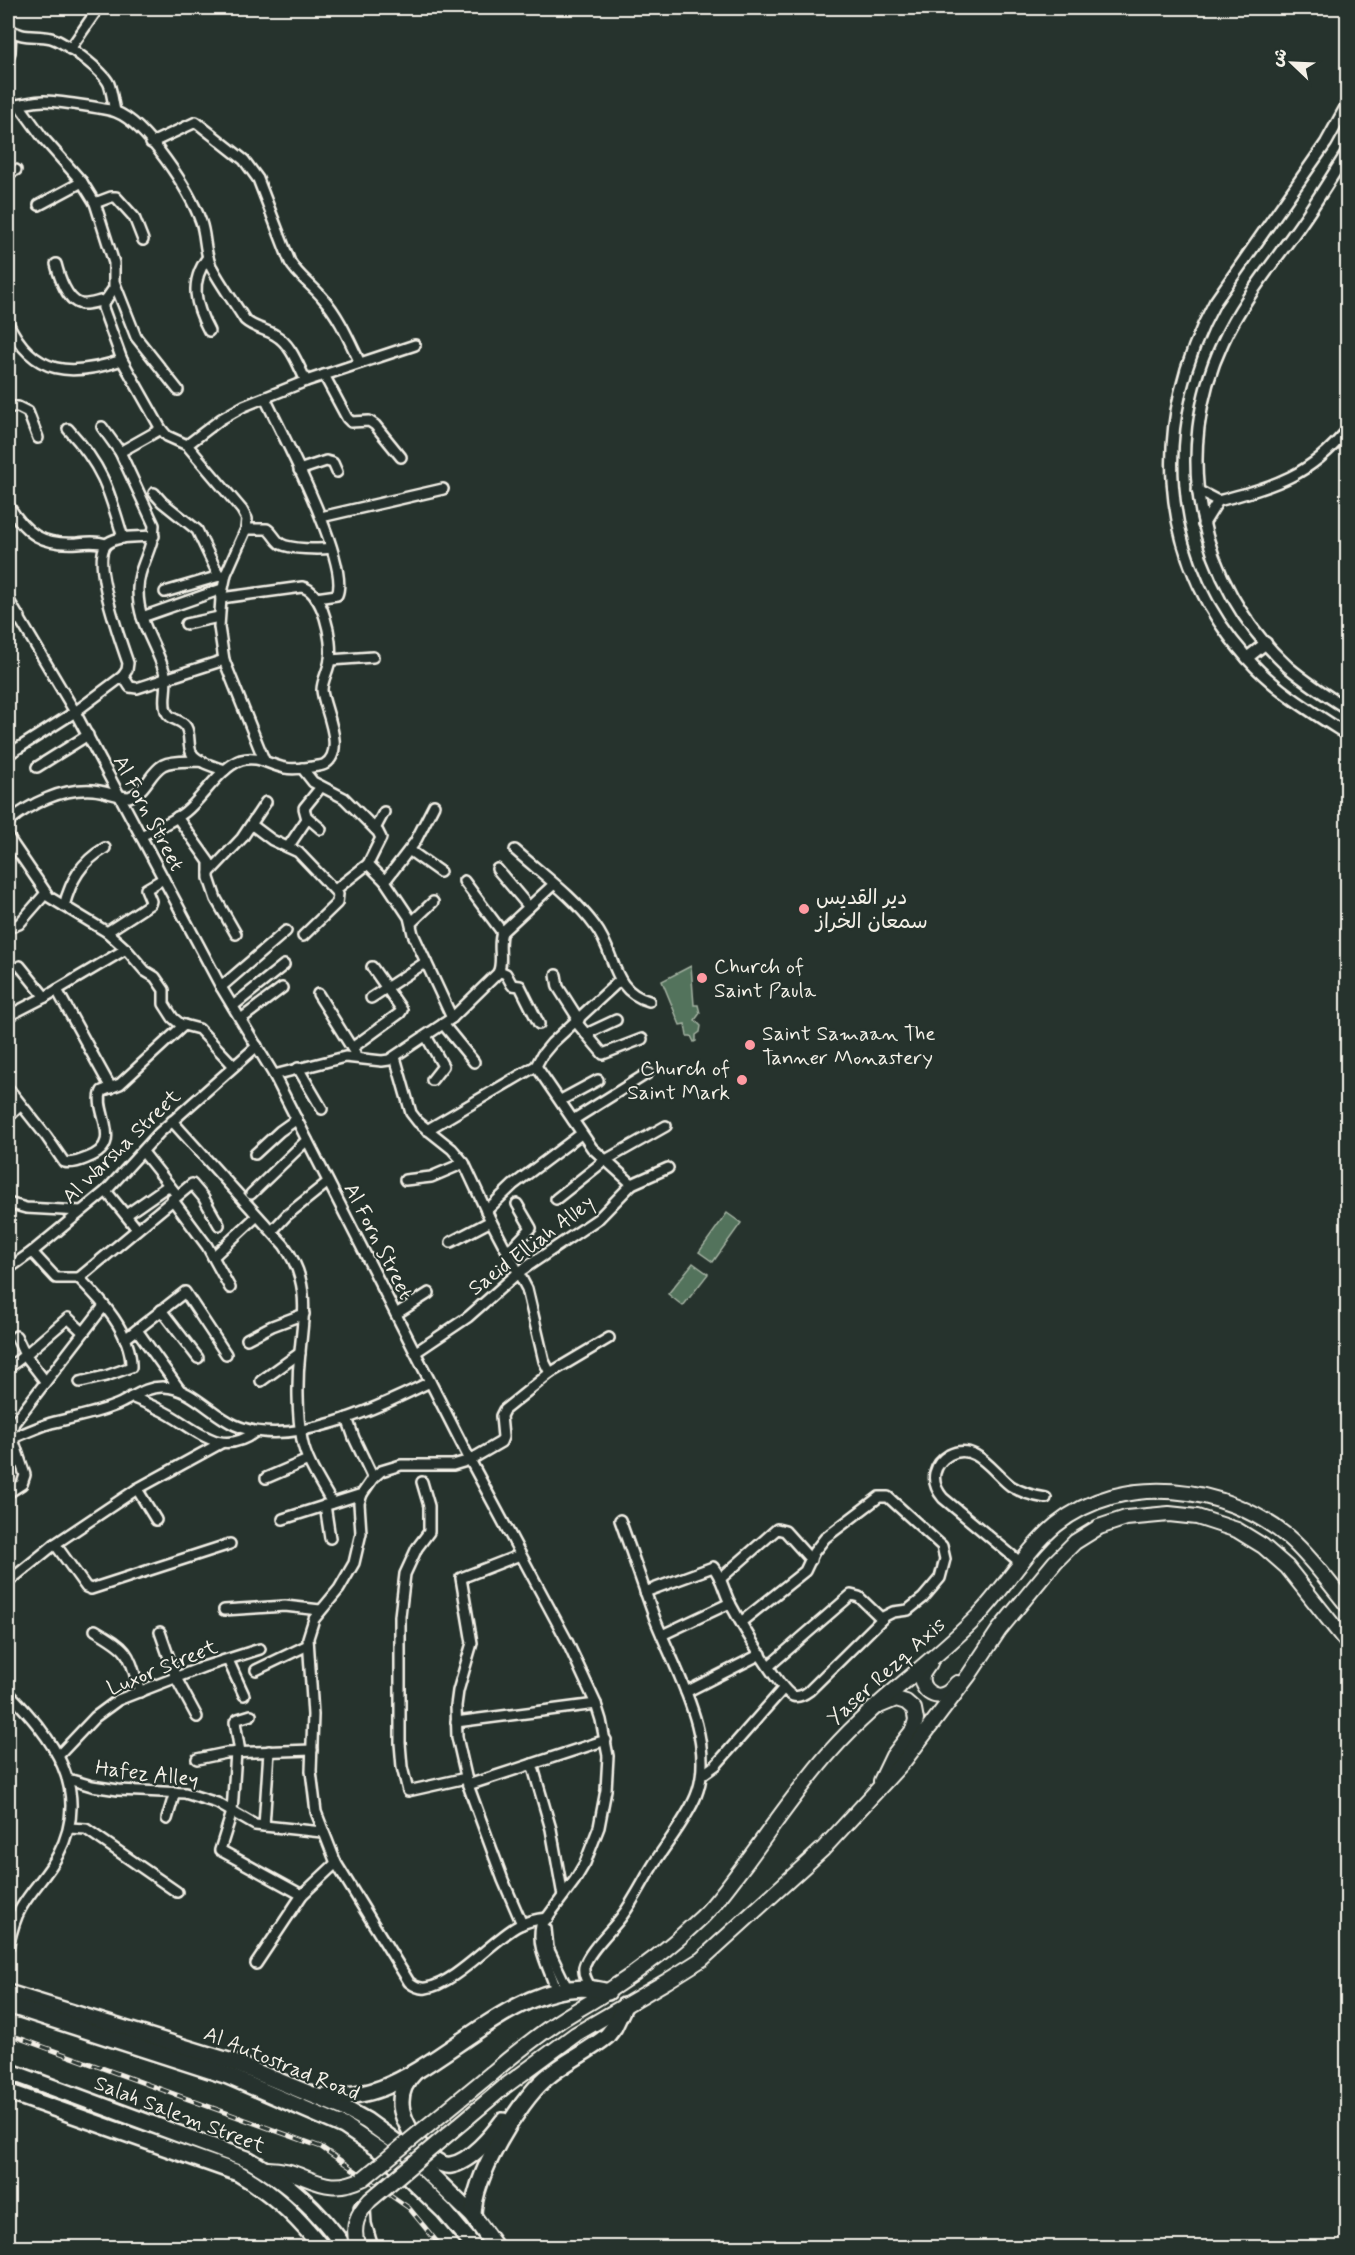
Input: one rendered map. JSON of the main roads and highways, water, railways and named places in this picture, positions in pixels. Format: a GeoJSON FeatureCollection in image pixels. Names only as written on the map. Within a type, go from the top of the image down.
{"type":"FeatureCollection","features":[{"type":"Feature","properties":{"kind":"highway"},"geometry":{"type":"LineString","coordinates":[[318,2096],[344,2097],[383,2088],[414,2073],[535,1998],[562,1989],[591,1988],[608,1992]]}},
{"type":"Feature","properties":{"kind":"highway","name":"Al Autostrad Road"},"geometry":{"type":"LineString","coordinates":[[8,1993],[232,2062],[342,2107],[390,2136],[473,2216],[496,2247]]}},
{"type":"Feature","properties":{"kind":"highway","name":"Al Autostrad Road"},"geometry":{"type":"LineString","coordinates":[[8,2005],[228,2076],[338,2122],[384,2153],[444,2211],[475,2247]]}},
{"type":"Feature","properties":{"kind":"highway"},"geometry":{"type":"LineString","coordinates":[[473,2216],[478,2187],[501,2139],[522,2106],[544,2079],[607,2036],[624,2006]]}},
{"type":"Feature","properties":{"kind":"highway","name":"Salah Salem Street"},"geometry":{"type":"LineString","coordinates":[[8,2071],[232,2152],[265,2169],[358,2247]]}},
{"type":"Feature","properties":{"kind":"highway"},"geometry":{"type":"LineString","coordinates":[[414,2073],[402,2094],[403,2117],[428,2154],[439,2164],[460,2162],[478,2149],[509,2115],[522,2106]]}},
{"type":"Feature","properties":{"kind":"highway","name":"Salah Salem Street"},"geometry":{"type":"LineString","coordinates":[[8,2092],[238,2173],[254,2182],[286,2207],[322,2247]]}},
{"type":"Feature","properties":{"kind":"highway"},"geometry":{"type":"LineString","coordinates":[[358,2247],[363,2224],[362,2208]]}},
{"type":"Feature","properties":{"kind":"main road","name":"Yaser Rezq Axis"},"geometry":{"type":"LineString","coordinates":[[265,2169],[284,2170],[318,2184],[337,2186],[364,2178],[557,2022],[608,1992],[652,1960],[702,1917],[816,1769],[870,1710],[979,1615],[1038,1542],[1057,1524],[1092,1504],[1116,1496],[1144,1491],[1186,1492],[1229,1504],[1275,1528],[1301,1550],[1347,1606]]}},
{"type":"Feature","properties":{"kind":"main road"},"geometry":{"type":"LineString","coordinates":[[362,2208],[504,2087],[576,2034],[702,1959],[823,1849],[876,1794],[937,1719],[1006,1621],[1055,1562],[1075,1542],[1087,1534],[1113,1522],[1140,1516],[1168,1514],[1197,1516],[1224,1524],[1263,1546],[1287,1567],[1347,1644]]}},
{"type":"Feature","properties":{"kind":"main road"},"geometry":{"type":"LineString","coordinates":[[941,1650],[922,1676],[925,1689],[931,1694],[939,1696],[948,1693],[978,1662]]}},
{"type":"Feature","properties":{"kind":"main road"},"geometry":{"type":"LineString","coordinates":[[870,1710],[891,1700],[901,1700],[911,1705],[916,1720],[913,1730],[890,1762],[876,1794]]}},
{"type":"Feature","properties":{"kind":"railway"},"geometry":{"type":"LineString","coordinates":[[8,2034],[321,2147],[409,2208],[442,2248]]}},
{"type":"Feature","properties":{"kind":"place","name":"دير القديس سمعان الخراز"},"geometry":{"type":"Point","coordinates":[804,909]}},
{"type":"Feature","properties":{"kind":"place","name":"Church of Saint Paula"},"geometry":{"type":"Point","coordinates":[702,978]}},
{"type":"Feature","properties":{"kind":"place","name":"Saint Samaan The Tanner Monastery"},"geometry":{"type":"Point","coordinates":[750,1045]}},
{"type":"Feature","properties":{"kind":"place","name":"Church of Saint Mark"},"geometry":{"type":"Point","coordinates":[742,1080]}}]}
